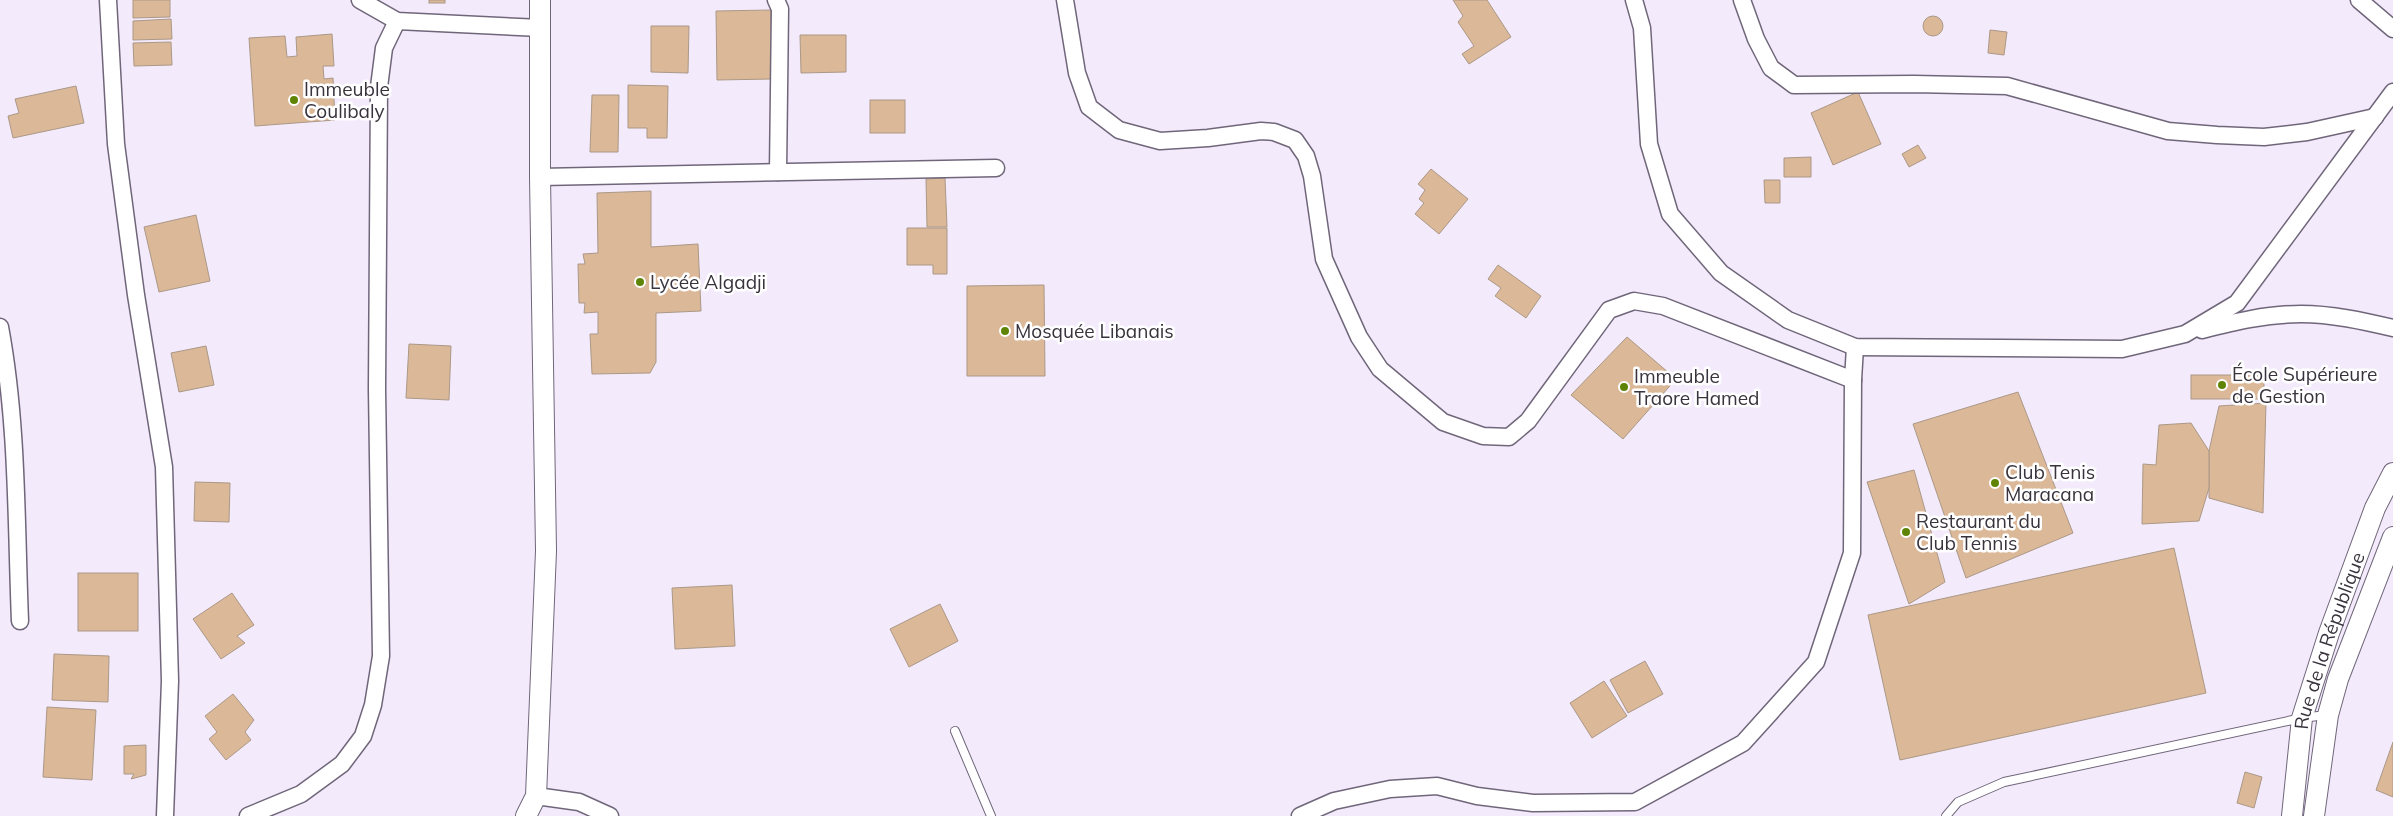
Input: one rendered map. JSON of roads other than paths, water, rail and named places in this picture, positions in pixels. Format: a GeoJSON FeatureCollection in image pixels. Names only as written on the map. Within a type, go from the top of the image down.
{"type":"FeatureCollection","features":[{"type":"Feature","properties":{"kind":"street"},"geometry":{"type":"LineString","coordinates":[[108,0],[116,144],[136,295],[164,467],[170,681],[165,816]]}},
{"type":"Feature","properties":{"kind":"street"},"geometry":{"type":"LineString","coordinates":[[360,0],[397,21],[540,28]]}},
{"type":"Feature","properties":{"kind":"street"},"geometry":{"type":"LineString","coordinates":[[526,816],[536,796],[546,551],[540,177],[540,0]]}},
{"type":"Feature","properties":{"kind":"street"},"geometry":{"type":"LineString","coordinates":[[776,0],[780,9],[778,172]]}},
{"type":"Feature","properties":{"kind":"street"},"geometry":{"type":"LineString","coordinates":[[1065,0],[1077,73],[1089,106],[1119,130],[1160,141],[1208,138],[1261,131],[1274,132],[1294,140],[1306,156],[1312,176],[1324,259],[1359,337],[1380,369],[1443,422],[1483,436],[1508,437],[1528,421],[1608,310],[1634,301],[1662,306],[1853,380]]}},
{"type":"Feature","properties":{"kind":"street"},"geometry":{"type":"LineString","coordinates":[[1634,0],[1642,28],[1649,144],[1670,214],[1721,273],[1788,320],[1855,347],[2122,349],[2254,318],[2301,314],[2351,318],[2393,328]]}},
{"type":"Feature","properties":{"kind":"street"},"geometry":{"type":"LineString","coordinates":[[1742,0],[1756,39],[1771,68],[1794,85],[1904,84],[2007,86],[2168,131],[2217,135],[2264,137],[2307,132],[2374,117]]}},
{"type":"Feature","properties":{"kind":"street"},"geometry":{"type":"LineString","coordinates":[[2359,0],[2393,30]]}},
{"type":"Feature","properties":{"kind":"street"},"geometry":{"type":"LineString","coordinates":[[248,816],[301,794],[342,764],[363,736],[373,705],[381,656],[377,389],[379,87],[384,48],[397,21]]}},
{"type":"Feature","properties":{"kind":"street"},"geometry":{"type":"LineString","coordinates":[[2185,334],[2237,303],[2393,92]]}},
{"type":"Feature","properties":{"kind":"street"},"geometry":{"type":"LineString","coordinates":[[540,177],[996,168]]}},
{"type":"Feature","properties":{"kind":"street"},"geometry":{"type":"LineString","coordinates":[[0,327],[8,368],[14,453],[20,621]]}},
{"type":"Feature","properties":{"kind":"street"},"geometry":{"type":"LineString","coordinates":[[1300,816],[1334,801],[1390,789],[1437,786],[1477,796],[1533,803],[1635,802],[1743,743],[1816,662],[1852,553],[1853,380],[1855,347]]}},
{"type":"Feature","properties":{"kind":"street","name":"Rue de la République"},"geometry":{"type":"LineString","coordinates":[[2292,816],[2302,718],[2329,633],[2375,508],[2393,473]]}},
{"type":"Feature","properties":{"kind":"street","name":"Rue de la République"},"geometry":{"type":"LineString","coordinates":[[2314,816],[2328,715],[2338,679],[2393,537]]}},
{"type":"Feature","properties":{"kind":"street"},"geometry":{"type":"LineString","coordinates":[[536,796],[579,802],[610,816]]}},
{"type":"Feature","properties":{"kind":"lane"},"geometry":{"type":"LineString","coordinates":[[1946,816],[1958,802],[2004,782],[2302,718],[2328,715]]}},
{"type":"Feature","properties":{"kind":"lane"},"geometry":{"type":"LineString","coordinates":[[955,731],[991,816]]}},
{"type":"Feature","properties":{"kind":"place","name":"Immeuble Coulibaly"},"geometry":{"type":"Point","coordinates":[294,100]}},
{"type":"Feature","properties":{"kind":"place","name":"Lycée Algadji"},"geometry":{"type":"Point","coordinates":[640,282]}},
{"type":"Feature","properties":{"kind":"place","name":"Mosquée Libanais"},"geometry":{"type":"Point","coordinates":[1005,331]}},
{"type":"Feature","properties":{"kind":"place","name":"École Supérieure de Gestion"},"geometry":{"type":"Point","coordinates":[2222,385]}},
{"type":"Feature","properties":{"kind":"place","name":"Immeuble Traore Hamed"},"geometry":{"type":"Point","coordinates":[1624,387]}},
{"type":"Feature","properties":{"kind":"place","name":"Club Tenis Maracana"},"geometry":{"type":"Point","coordinates":[1995,483]}},
{"type":"Feature","properties":{"kind":"place","name":"Restaurant du Club Tennis"},"geometry":{"type":"Point","coordinates":[1906,532]}}]}
